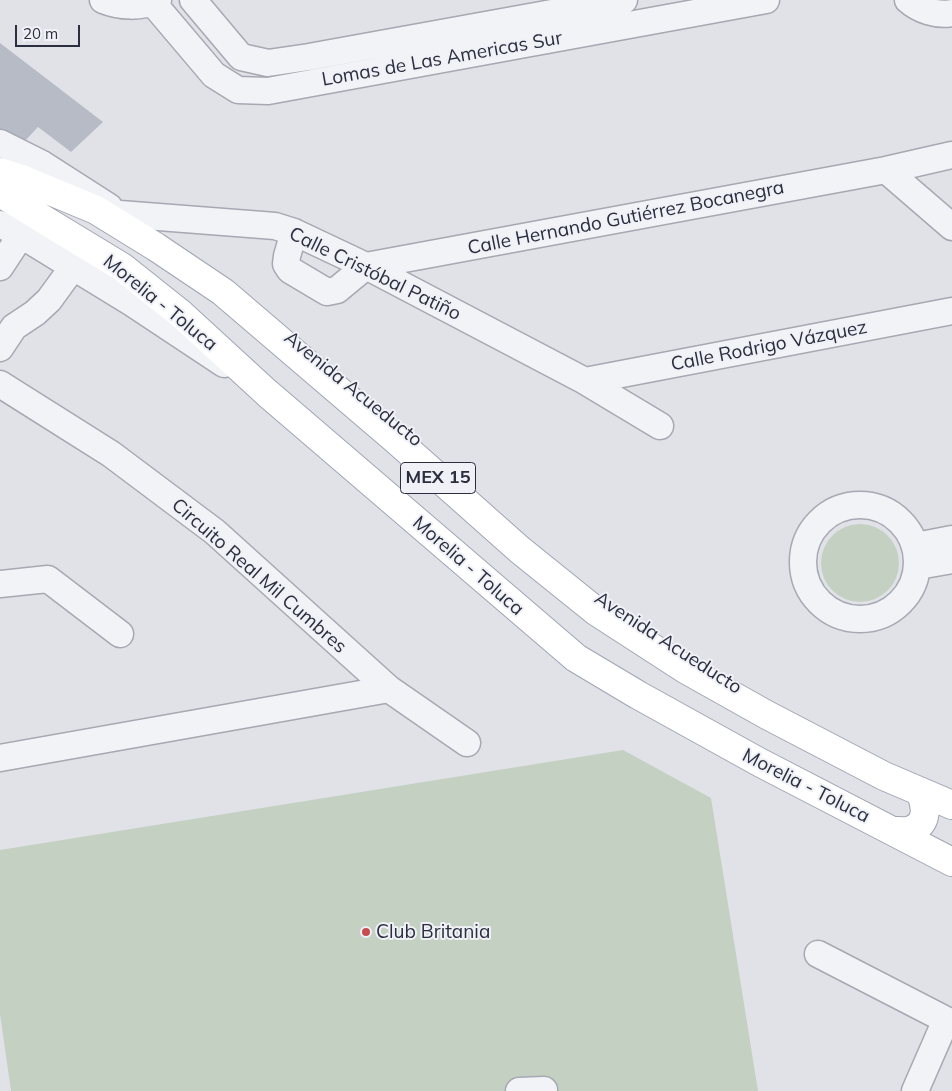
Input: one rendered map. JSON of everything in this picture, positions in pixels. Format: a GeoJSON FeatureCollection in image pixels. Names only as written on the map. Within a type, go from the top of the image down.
{"type":"FeatureCollection","features":[{"type":"Feature","properties":{"kind":"main road","name":"Morelia - Toluca"},"geometry":{"type":"LineString","coordinates":[[0,172],[96,210],[223,292],[380,426],[520,550],[597,612],[685,669],[767,715],[884,776],[920,792]]}},
{"type":"Feature","properties":{"kind":"main road","name":"Morelia - Toluca"},"geometry":{"type":"LineString","coordinates":[[0,193],[122,268],[181,314],[267,393],[576,658],[638,695],[759,762],[952,862]]}},
{"type":"Feature","properties":{"kind":"main road","name":"MEX 15"},"geometry":{"type":"LineString","coordinates":[[920,792],[952,805]]}},
{"type":"Feature","properties":{"kind":"main road"},"geometry":{"type":"LineString","coordinates":[[895,831],[911,830],[921,823],[926,812],[925,802],[920,792]]}},
{"type":"Feature","properties":{"kind":"street"},"geometry":{"type":"LineString","coordinates":[[103,0],[113,4],[133,6],[155,1]]}},
{"type":"Feature","properties":{"kind":"street","name":"Lomas de Las Americas Sur"},"geometry":{"type":"LineString","coordinates":[[193,0],[241,57],[268,63],[624,0]]}},
{"type":"Feature","properties":{"kind":"street","name":"Lomas de Las Americas Sur"},"geometry":{"type":"LineString","coordinates":[[155,1],[214,75],[238,90],[268,91],[766,0]]}},
{"type":"Feature","properties":{"kind":"street"},"geometry":{"type":"LineString","coordinates":[[908,0],[929,12],[952,13]]}},
{"type":"Feature","properties":{"kind":"street"},"geometry":{"type":"LineString","coordinates":[[577,8],[583,33]]}},
{"type":"Feature","properties":{"kind":"street","name":"Avenida Acueducto"},"geometry":{"type":"LineString","coordinates":[[0,142],[42,164],[120,214],[171,248],[258,311],[408,433],[596,599],[659,641],[747,694],[909,774],[920,792]]}},
{"type":"Feature","properties":{"kind":"street","name":"Calle Hernando Gutiérrez Bocanegra"},"geometry":{"type":"LineString","coordinates":[[366,266],[886,170],[952,155]]}},
{"type":"Feature","properties":{"kind":"street"},"geometry":{"type":"LineString","coordinates":[[886,170],[952,227]]}},
{"type":"Feature","properties":{"kind":"street","name":"Calle Cristóbal Patiño"},"geometry":{"type":"LineString","coordinates":[[120,214],[274,226],[294,232],[366,266],[585,382],[660,426]]}},
{"type":"Feature","properties":{"kind":"street"},"geometry":{"type":"LineString","coordinates":[[0,267],[11,230],[132,303],[267,393]]}},
{"type":"Feature","properties":{"kind":"street"},"geometry":{"type":"LineString","coordinates":[[294,232],[286,264],[290,270],[328,292],[337,290],[366,266]]}},
{"type":"Feature","properties":{"kind":"street"},"geometry":{"type":"LineString","coordinates":[[5,331],[35,313],[55,292],[73,268]]}},
{"type":"Feature","properties":{"kind":"street","name":"Calle Rodrigo Vázquez"},"geometry":{"type":"LineString","coordinates":[[585,382],[952,312]]}},
{"type":"Feature","properties":{"kind":"street","name":"Circuito Real Mil Cumbres"},"geometry":{"type":"LineString","coordinates":[[0,384],[110,454],[215,532],[389,689],[467,743]]}},
{"type":"Feature","properties":{"kind":"street"},"geometry":{"type":"LineString","coordinates":[[854,504],[874,506],[893,514],[907,528],[917,556],[914,585],[902,602],[886,614],[866,619],[846,618],[828,610],[813,595],[804,577],[802,558],[807,538],[818,522],[835,510],[854,504]]}},
{"type":"Feature","properties":{"kind":"street"},"geometry":{"type":"LineString","coordinates":[[917,556],[952,539]]}},
{"type":"Feature","properties":{"kind":"street"},"geometry":{"type":"LineString","coordinates":[[917,556],[952,560]]}},
{"type":"Feature","properties":{"kind":"street"},"geometry":{"type":"LineString","coordinates":[[0,584],[48,579],[120,634]]}},
{"type":"Feature","properties":{"kind":"street"},"geometry":{"type":"LineString","coordinates":[[0,758],[389,689]]}},
{"type":"Feature","properties":{"kind":"street"},"geometry":{"type":"LineString","coordinates":[[818,954],[949,1022],[915,1091]]}},
{"type":"Feature","properties":{"kind":"street"},"geometry":{"type":"LineString","coordinates":[[519,1091],[544,1090]]}},
{"type":"Feature","properties":{"kind":"green space"},"geometry":{"type":"Polygon","coordinates":[[[860,524],[875,527],[892,541],[896,548],[899,563],[896,578],[882,595],[875,599],[860,602],[845,599],[828,585],[824,578],[821,563],[824,548],[838,531],[845,527],[860,524]]]}},
{"type":"Feature","properties":{"kind":"green space","name":"Club Britania"},"geometry":{"type":"Polygon","coordinates":[[[623,750],[711,798],[758,1091],[11,1091],[0,1014],[0,850],[623,750]]]}},
{"type":"Feature","properties":{"kind":"building"},"geometry":{"type":"Polygon","coordinates":[[[0,43],[103,122],[71,152],[38,127],[24,142],[0,131],[0,43]]]}},
{"type":"Feature","properties":{"kind":"place","name":"Club Britania"},"geometry":{"type":"Point","coordinates":[366,932]}}]}
